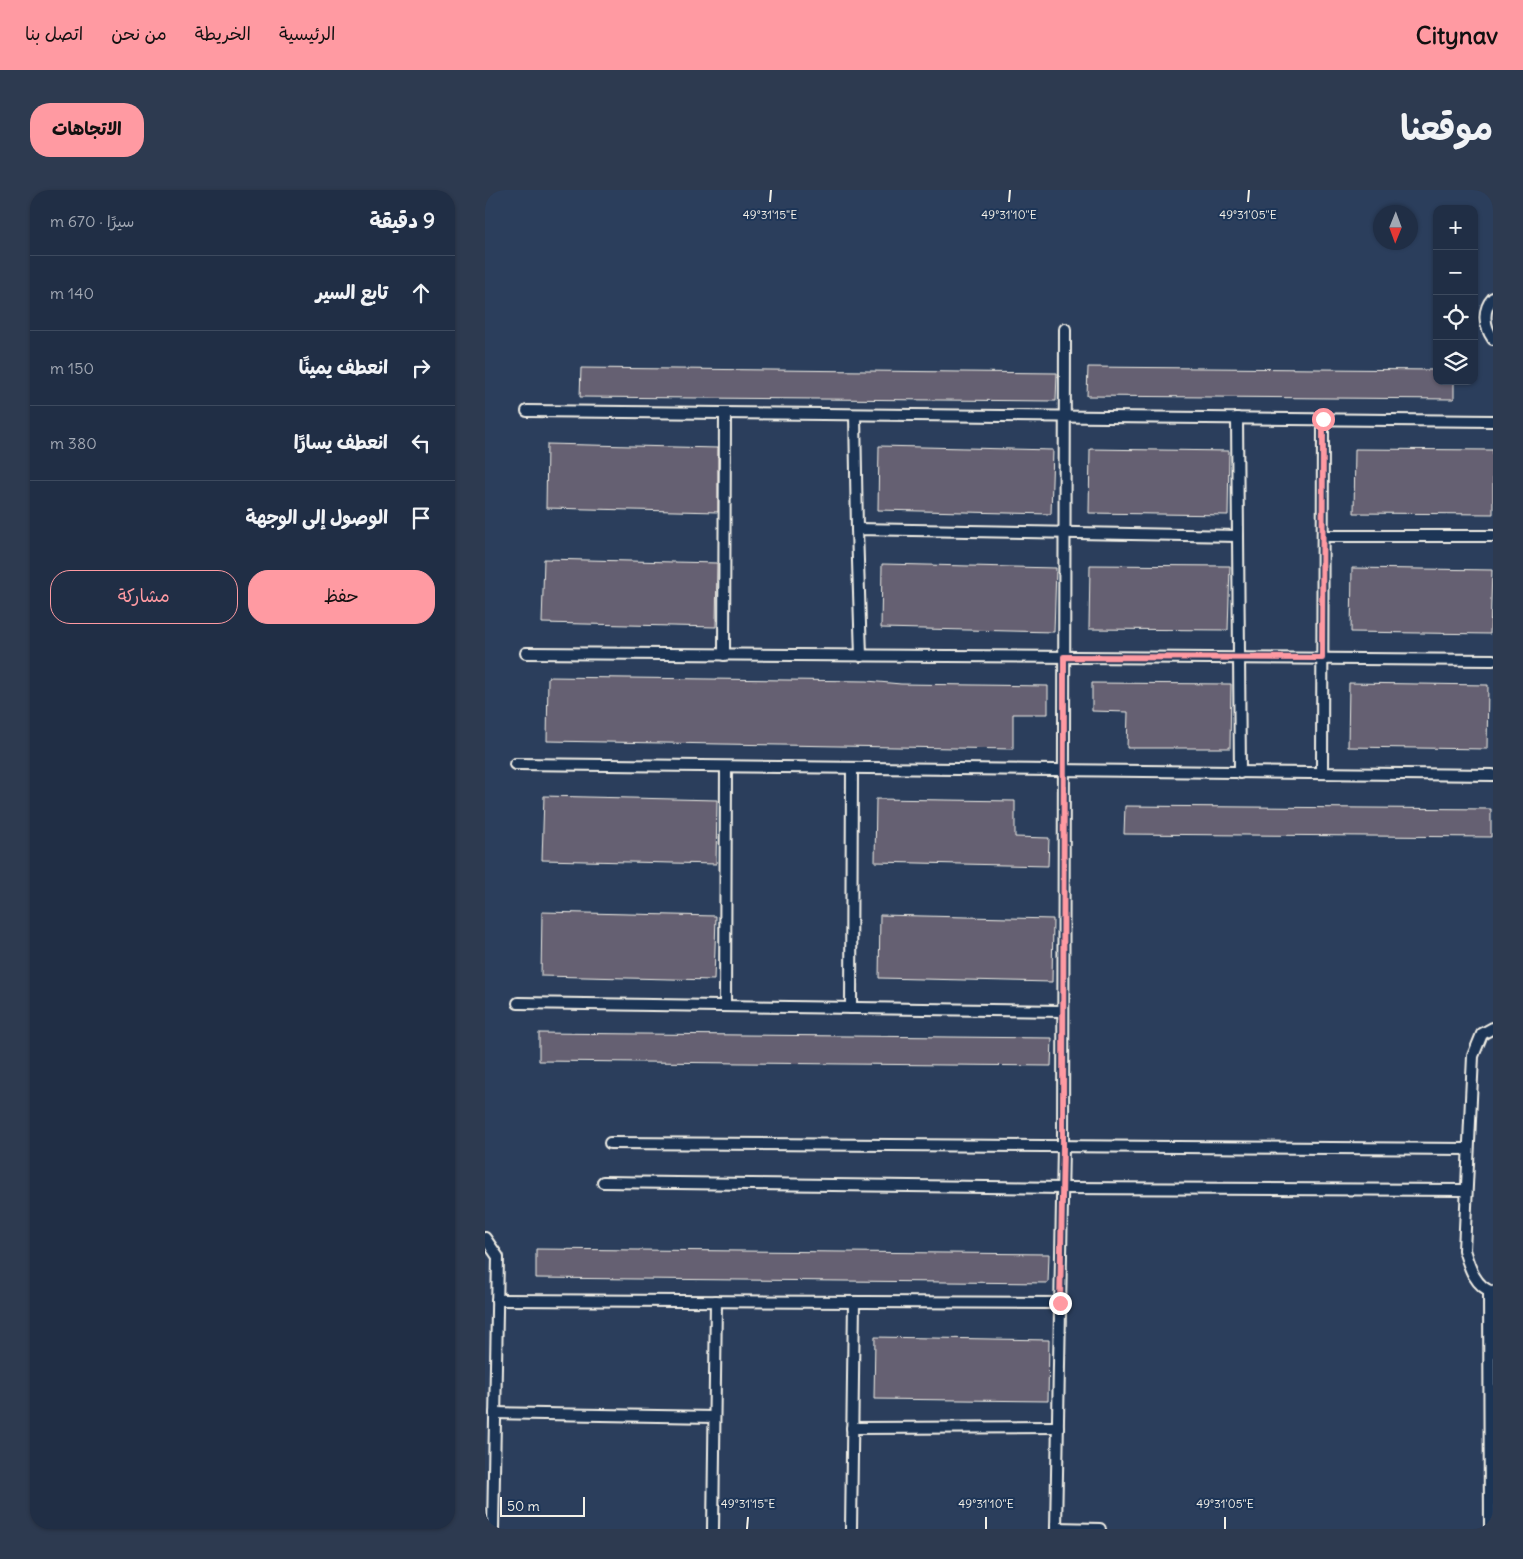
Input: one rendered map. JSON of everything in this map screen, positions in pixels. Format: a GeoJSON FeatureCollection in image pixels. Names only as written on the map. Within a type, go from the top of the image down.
{"type":"FeatureCollection","features":[{"type":"Feature","properties":{"kind":"street"},"geometry":{"type":"LineString","coordinates":[[1493,298],[1486,310],[1485,320],[1487,330],[1493,339]]}},
{"type":"Feature","properties":{"kind":"street"},"geometry":{"type":"LineString","coordinates":[[1065,329],[1063,1146],[1056,1529],[1100,1529]]}},
{"type":"Feature","properties":{"kind":"street"},"geometry":{"type":"LineString","coordinates":[[527,411],[1493,421]]}},
{"type":"Feature","properties":{"kind":"street"},"geometry":{"type":"LineString","coordinates":[[724,655],[725,413]]}},
{"type":"Feature","properties":{"kind":"street"},"geometry":{"type":"LineString","coordinates":[[855,415],[861,656]]}},
{"type":"Feature","properties":{"kind":"street"},"geometry":{"type":"LineString","coordinates":[[1237,418],[1240,772]]}},
{"type":"Feature","properties":{"kind":"street"},"geometry":{"type":"LineString","coordinates":[[1322,773],[1323,419]]}},
{"type":"Feature","properties":{"kind":"street"},"geometry":{"type":"LineString","coordinates":[[857,529],[1238,536]]}},
{"type":"Feature","properties":{"kind":"street"},"geometry":{"type":"LineString","coordinates":[[1323,536],[1493,536]]}},
{"type":"Feature","properties":{"kind":"street"},"geometry":{"type":"LineString","coordinates":[[526,653],[1493,660]]}},
{"type":"Feature","properties":{"kind":"street"},"geometry":{"type":"LineString","coordinates":[[515,764],[1493,775]]}},
{"type":"Feature","properties":{"kind":"street"},"geometry":{"type":"LineString","coordinates":[[725,1006],[726,766]]}},
{"type":"Feature","properties":{"kind":"street"},"geometry":{"type":"LineString","coordinates":[[851,1008],[852,768]]}},
{"type":"Feature","properties":{"kind":"street"},"geometry":{"type":"LineString","coordinates":[[518,1003],[1063,1011]]}},
{"type":"Feature","properties":{"kind":"street"},"geometry":{"type":"LineString","coordinates":[[1491,1529],[1491,1291],[1474,1277],[1463,1250],[1473,1056],[1482,1034],[1493,1028]]}},
{"type":"Feature","properties":{"kind":"street"},"geometry":{"type":"LineString","coordinates":[[610,1143],[1468,1149]]}},
{"type":"Feature","properties":{"kind":"street"},"geometry":{"type":"LineString","coordinates":[[603,1182],[1062,1188],[1467,1190]]}},
{"type":"Feature","properties":{"kind":"street"},"geometry":{"type":"LineString","coordinates":[[485,1238],[498,1257],[493,1529]]}},
{"type":"Feature","properties":{"kind":"street"},"geometry":{"type":"LineString","coordinates":[[497,1300],[1060,1303]]}},
{"type":"Feature","properties":{"kind":"street"},"geometry":{"type":"LineString","coordinates":[[713,1529],[715,1301]]}},
{"type":"Feature","properties":{"kind":"street"},"geometry":{"type":"LineString","coordinates":[[851,1529],[854,1302]]}},
{"type":"Feature","properties":{"kind":"street"},"geometry":{"type":"LineString","coordinates":[[495,1413],[714,1417]]}},
{"type":"Feature","properties":{"kind":"street"},"geometry":{"type":"LineString","coordinates":[[852,1428],[1058,1427]]}},
{"type":"Feature","properties":{"kind":"building"},"geometry":{"type":"Polygon","coordinates":[[[1088,367],[1433,370],[1433,385],[1454,385],[1454,399],[1087,396],[1088,367]]]}},
{"type":"Feature","properties":{"kind":"building"},"geometry":{"type":"Polygon","coordinates":[[[581,368],[1057,373],[1056,401],[580,397],[581,368]]]}},
{"type":"Feature","properties":{"kind":"building"},"geometry":{"type":"Polygon","coordinates":[[[547,444],[718,448],[718,512],[546,508],[547,444]]]}},
{"type":"Feature","properties":{"kind":"building"},"geometry":{"type":"Polygon","coordinates":[[[879,446],[1053,450],[1051,514],[878,510],[879,446]]]}},
{"type":"Feature","properties":{"kind":"building"},"geometry":{"type":"Polygon","coordinates":[[[1090,449],[1229,451],[1228,515],[1089,513],[1090,449]]]}},
{"type":"Feature","properties":{"kind":"building"},"geometry":{"type":"Polygon","coordinates":[[[1355,449],[1493,450],[1493,514],[1354,513],[1355,449]]]}},
{"type":"Feature","properties":{"kind":"building"},"geometry":{"type":"Polygon","coordinates":[[[544,559],[717,563],[716,627],[542,623],[544,559]]]}},
{"type":"Feature","properties":{"kind":"building"},"geometry":{"type":"Polygon","coordinates":[[[882,564],[1056,568],[1054,632],[881,628],[882,564]]]}},
{"type":"Feature","properties":{"kind":"building"},"geometry":{"type":"Polygon","coordinates":[[[1090,565],[1230,566],[1228,630],[1089,629],[1090,565]]]}},
{"type":"Feature","properties":{"kind":"building"},"geometry":{"type":"Polygon","coordinates":[[[1352,568],[1492,570],[1490,634],[1351,632],[1352,568]]]}},
{"type":"Feature","properties":{"kind":"building"},"geometry":{"type":"Polygon","coordinates":[[[548,677],[867,681],[901,684],[1048,686],[1048,714],[1013,714],[1013,749],[547,741],[548,677]]]}},
{"type":"Feature","properties":{"kind":"building"},"geometry":{"type":"Polygon","coordinates":[[[1092,683],[1231,684],[1230,748],[1127,748],[1128,712],[1092,711],[1092,683]]]}},
{"type":"Feature","properties":{"kind":"building"},"geometry":{"type":"Polygon","coordinates":[[[1349,683],[1488,685],[1487,749],[1348,747],[1349,683]]]}},
{"type":"Feature","properties":{"kind":"building"},"geometry":{"type":"Polygon","coordinates":[[[544,796],[717,800],[716,864],[542,860],[544,796]]]}},
{"type":"Feature","properties":{"kind":"building"},"geometry":{"type":"Polygon","coordinates":[[[876,799],[1015,801],[1015,837],[1049,838],[1048,866],[875,862],[876,799]]]}},
{"type":"Feature","properties":{"kind":"building"},"geometry":{"type":"Polygon","coordinates":[[[1125,806],[1491,809],[1491,837],[1124,834],[1125,806]]]}},
{"type":"Feature","properties":{"kind":"building"},"geometry":{"type":"Polygon","coordinates":[[[542,912],[716,916],[714,980],[541,976],[542,912]]]}},
{"type":"Feature","properties":{"kind":"building"},"geometry":{"type":"Polygon","coordinates":[[[880,915],[1053,919],[1052,982],[879,978],[880,915]]]}},
{"type":"Feature","properties":{"kind":"building"},"geometry":{"type":"Polygon","coordinates":[[[539,1033],[1052,1038],[1051,1066],[539,1061],[539,1033]]]}},
{"type":"Feature","properties":{"kind":"building"},"geometry":{"type":"Polygon","coordinates":[[[536,1249],[1049,1254],[1048,1283],[536,1278],[536,1249]]]}},
{"type":"Feature","properties":{"kind":"building"},"geometry":{"type":"Polygon","coordinates":[[[875,1337],[1049,1340],[1048,1401],[874,1399],[875,1337]]]}},
{"type":"Feature","properties":{"kind":"route"},"geometry":{"type":"LineString","coordinates":[[1060,1303],[1063,1146],[1064,657],[1322,658],[1323,419]]}}]}
